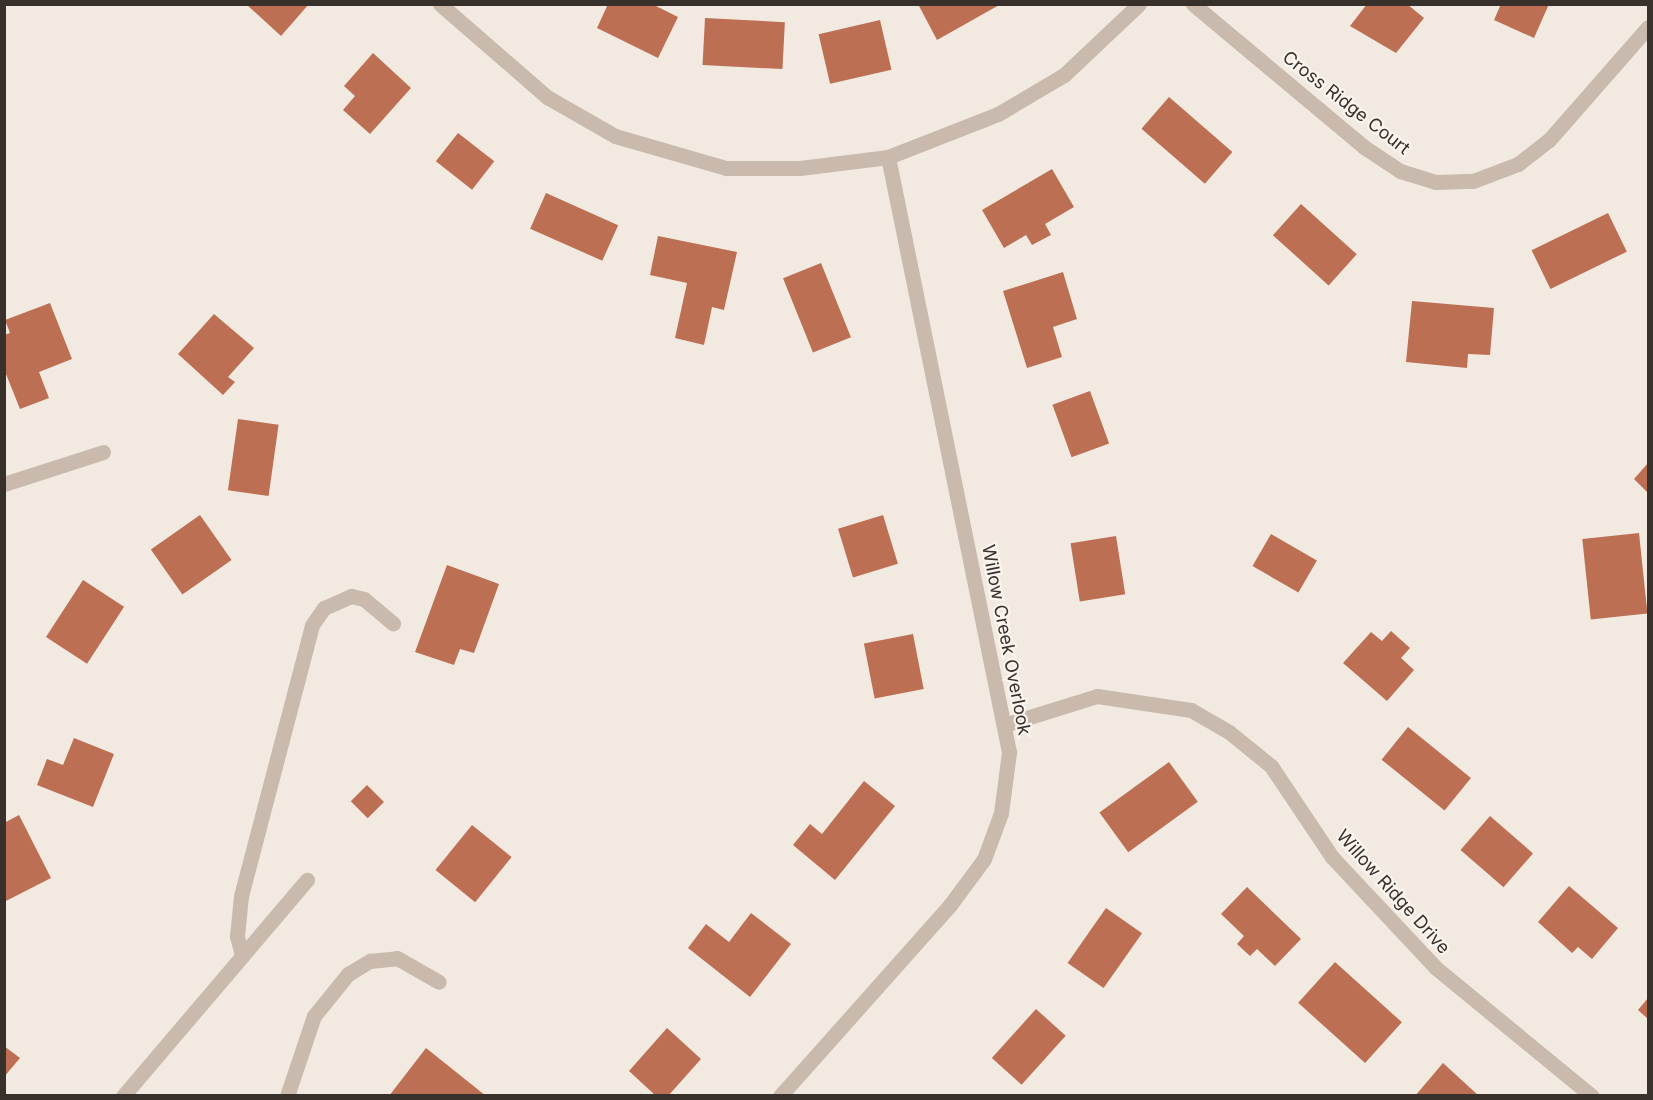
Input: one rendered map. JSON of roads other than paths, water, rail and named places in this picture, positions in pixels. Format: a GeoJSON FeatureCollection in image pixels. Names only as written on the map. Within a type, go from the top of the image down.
{"type":"FeatureCollection","features":[{"type":"Feature","properties":{"kind":"street"},"geometry":{"type":"LineString","coordinates":[[440,4],[547,97],[615,136],[664,154],[726,168],[800,168],[888,157],[998,114],[1064,75],[1139,4]]}},
{"type":"Feature","properties":{"kind":"street","name":"Cross Ridge Court"},"geometry":{"type":"LineString","coordinates":[[1193,4],[1364,147],[1400,171],[1435,182],[1473,181],[1518,164],[1549,140],[1648,27]]}},
{"type":"Feature","properties":{"kind":"street","name":"Willow Creek Overlook"},"geometry":{"type":"LineString","coordinates":[[780,1095],[950,906],[984,859],[1001,813],[1009,752],[888,157]]}},
{"type":"Feature","properties":{"kind":"street"},"geometry":{"type":"LineString","coordinates":[[4,484],[103,452]]}},
{"type":"Feature","properties":{"kind":"street"},"geometry":{"type":"LineString","coordinates":[[242,955],[237,936],[241,896],[312,626],[324,608],[351,596],[364,599],[393,623]]}},
{"type":"Feature","properties":{"kind":"street","name":"Willow Ridge Drive"},"geometry":{"type":"LineString","coordinates":[[1004,725],[1097,696],[1191,710],[1229,732],[1271,766],[1332,857],[1436,968],[1592,1095]]}},
{"type":"Feature","properties":{"kind":"street"},"geometry":{"type":"LineString","coordinates":[[123,1095],[307,880]]}},
{"type":"Feature","properties":{"kind":"street"},"geometry":{"type":"LineString","coordinates":[[287,1095],[314,1016],[348,974],[370,961],[397,958],[439,982]]}}]}
